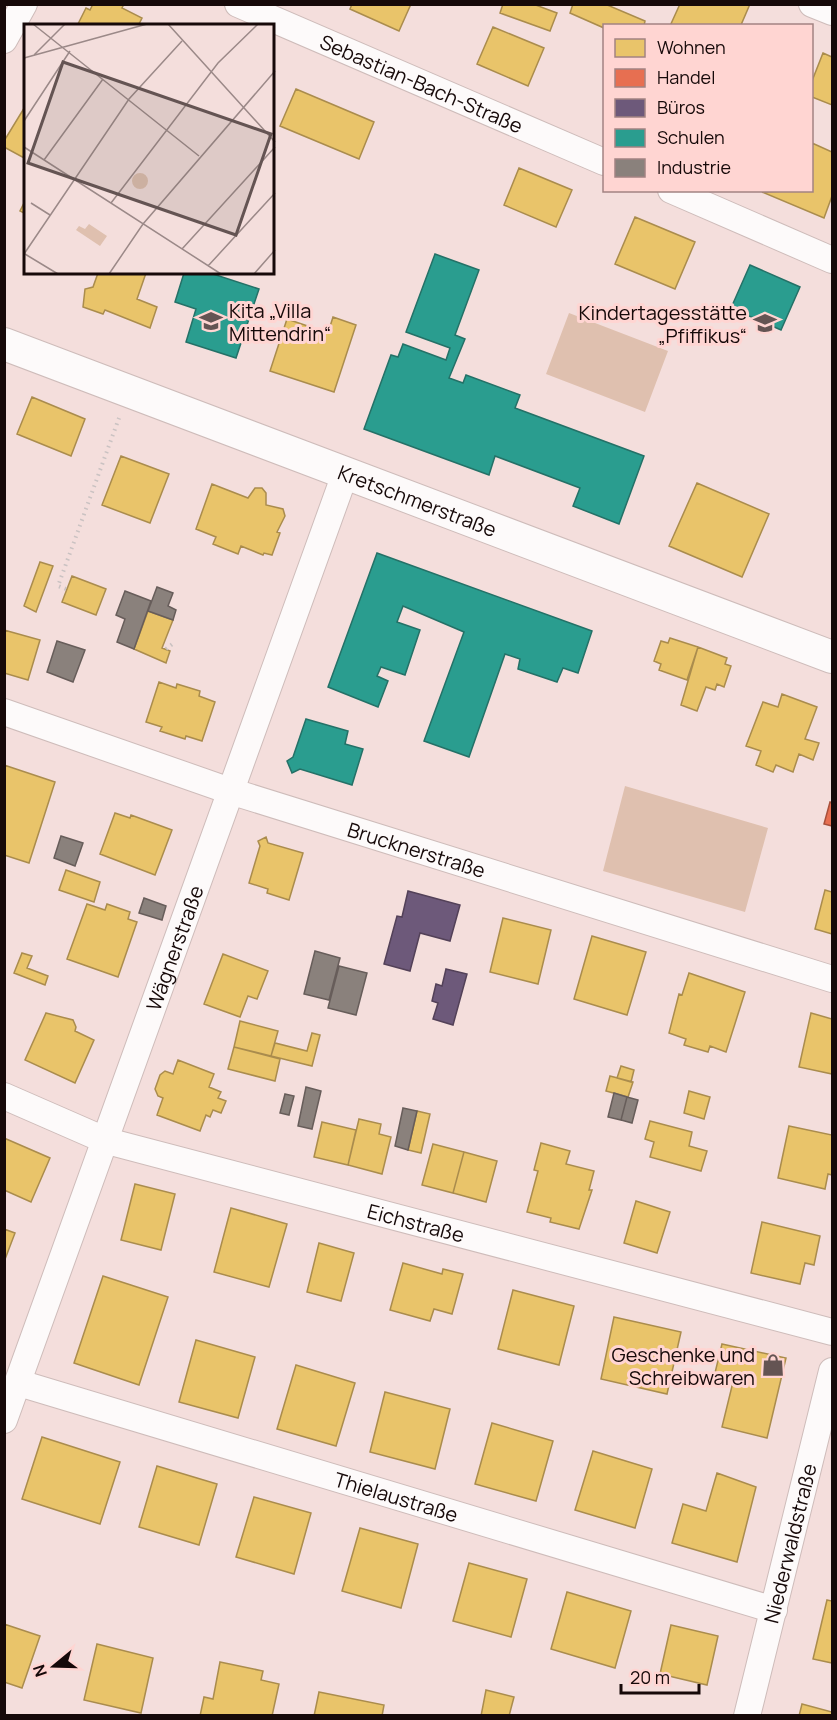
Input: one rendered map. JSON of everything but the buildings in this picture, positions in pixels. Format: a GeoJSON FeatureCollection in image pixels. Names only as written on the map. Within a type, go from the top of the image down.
{"type":"FeatureCollection","features":[{"type":"Feature","properties":{"kind":"street"},"geometry":{"type":"LineString","coordinates":[[4,40],[24,4]]}},
{"type":"Feature","properties":{"kind":"street","name":"Sebastian-Bach-Straße"},"geometry":{"type":"LineString","coordinates":[[238,4],[603,162]]}},
{"type":"Feature","properties":{"kind":"street"},"geometry":{"type":"LineString","coordinates":[[812,4],[832,12]]}},
{"type":"Feature","properties":{"kind":"street"},"geometry":{"type":"LineString","coordinates":[[676,192],[832,260]]}},
{"type":"Feature","properties":{"kind":"street","name":"Kretschmerstraße"},"geometry":{"type":"LineString","coordinates":[[4,344],[832,657]]}},
{"type":"Feature","properties":{"kind":"street","name":"Wägnerstraße"},"geometry":{"type":"LineString","coordinates":[[4,1420],[107,1141],[345,474]]}},
{"type":"Feature","properties":{"kind":"street","name":"Brucknerstraße"},"geometry":{"type":"LineString","coordinates":[[4,712],[230,791],[832,979]]}},
{"type":"Feature","properties":{"kind":"street","name":"Eichstraße"},"geometry":{"type":"LineString","coordinates":[[4,1096],[107,1141],[832,1332]]}},
{"type":"Feature","properties":{"kind":"street","name":"Niederwaldstraße"},"geometry":{"type":"LineString","coordinates":[[747,1716],[832,1371]]}},
{"type":"Feature","properties":{"kind":"street","name":"Thielaustraße"},"geometry":{"type":"LineString","coordinates":[[19,1383],[774,1610]]}},
{"type":"Feature","properties":{"kind":"path"},"geometry":{"type":"LineString","coordinates":[[66,589],[58,586],[120,413]]}},
{"type":"Feature","properties":{"kind":"path"},"geometry":{"type":"LineString","coordinates":[[166,649],[175,642]]}},
{"type":"Feature","properties":{"kind":"shaded area"},"geometry":{"type":"Polygon","coordinates":[[[569,313],[668,351],[645,412],[546,374],[569,313]]]}},
{"type":"Feature","properties":{"kind":"shaded area"},"geometry":{"type":"Polygon","coordinates":[[[625,786],[768,828],[745,912],[603,871],[625,786]]]}},
{"type":"Feature","properties":{"kind":"place","name":"Kita „Villa Mittendrin“"},"geometry":{"type":"Point","coordinates":[211,321]}},
{"type":"Feature","properties":{"kind":"place","name":"Kindertagesstätte „Pfiffikus“"},"geometry":{"type":"Point","coordinates":[765,323]}},
{"type":"Feature","properties":{"kind":"place","name":"Geschenke und Schreibwaren"},"geometry":{"type":"Point","coordinates":[773,1365]}}]}
